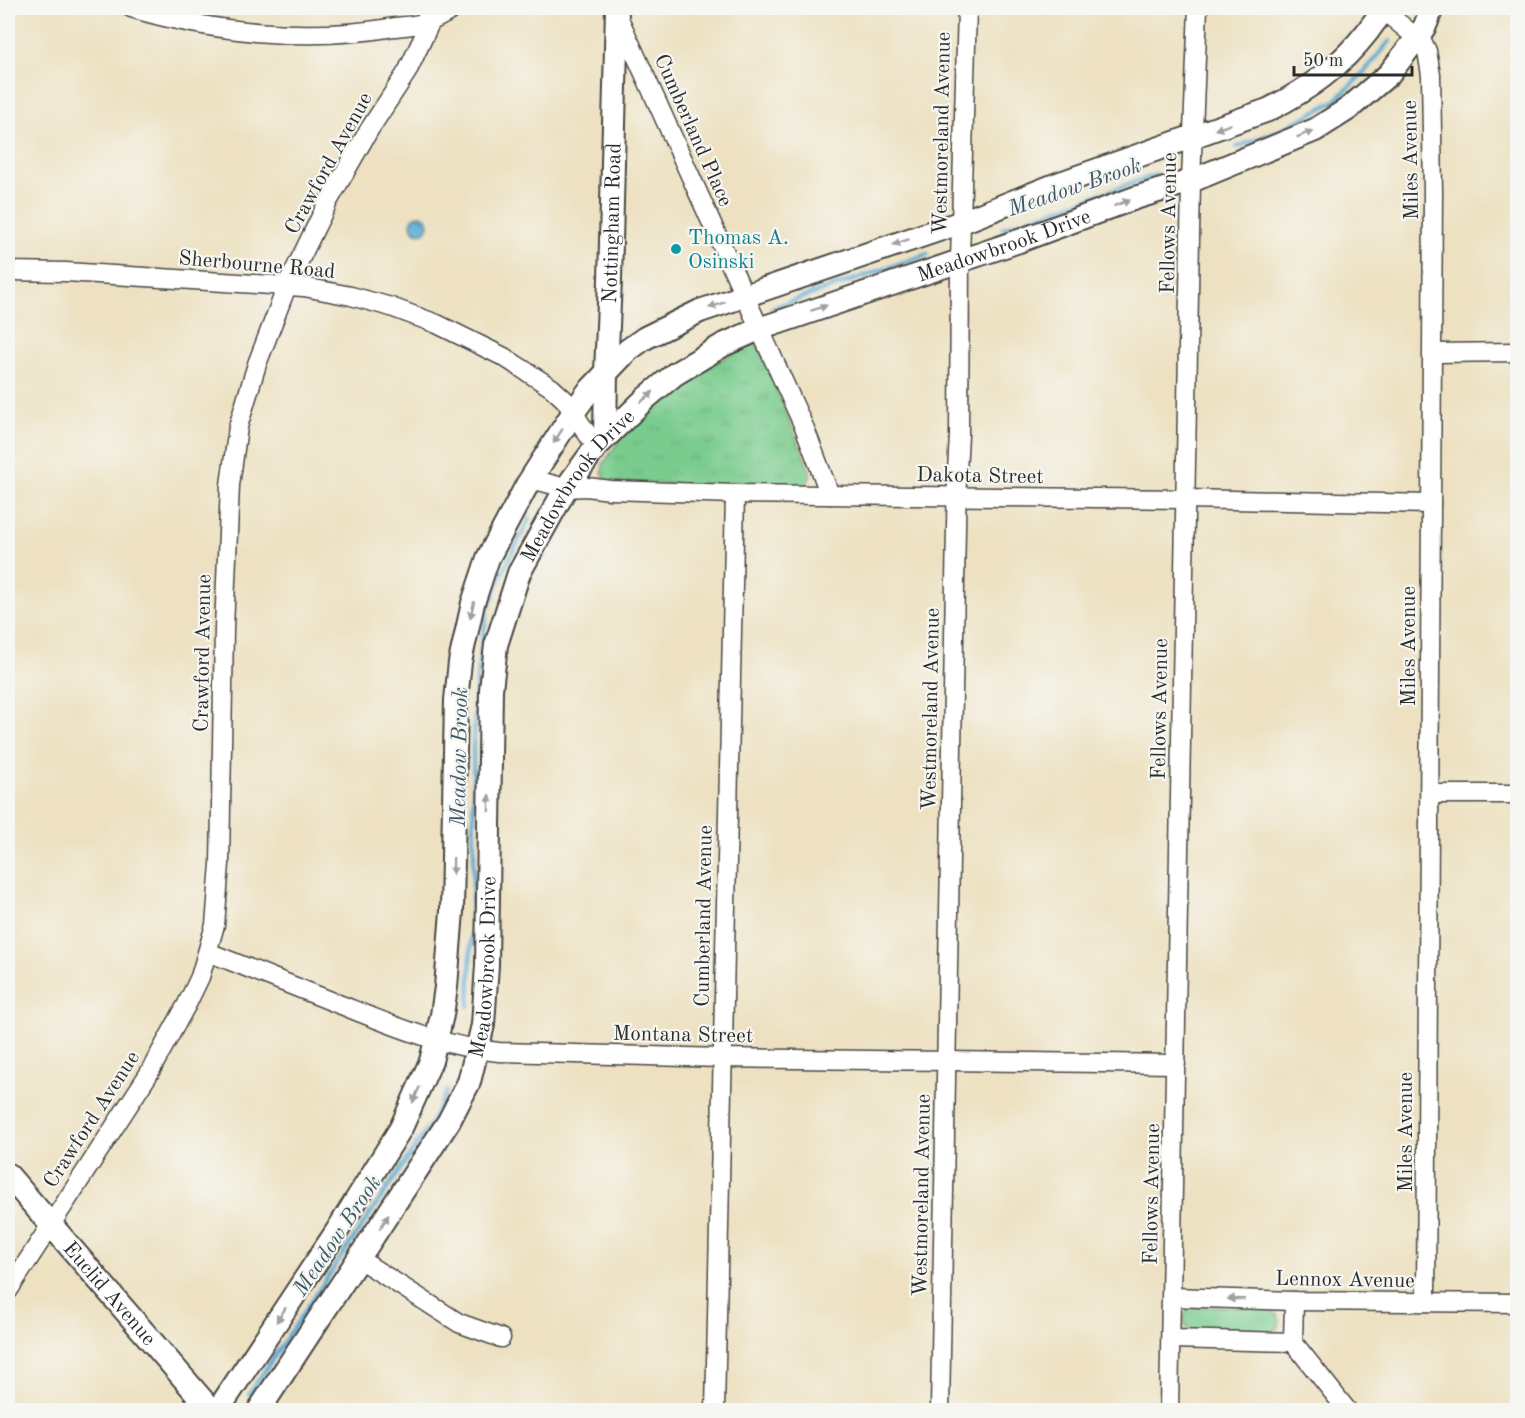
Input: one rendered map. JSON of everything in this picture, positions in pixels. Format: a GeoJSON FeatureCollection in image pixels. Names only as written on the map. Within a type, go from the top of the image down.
{"type":"FeatureCollection","features":[{"type":"Feature","properties":{"kind":"street"},"geometry":{"type":"LineString","coordinates":[[131,8],[194,15],[276,34],[332,34],[386,29],[428,14],[455,8]]}},
{"type":"Feature","properties":{"kind":"street","name":"Westmoreland Avenue"},"geometry":{"type":"LineString","coordinates":[[940,1410],[945,1061],[959,435],[960,260],[967,8]]}},
{"type":"Feature","properties":{"kind":"street","name":"Fellows Avenue"},"geometry":{"type":"LineString","coordinates":[[1169,1410],[1191,181],[1198,8]]}},
{"type":"Feature","properties":{"kind":"street","name":"Meadowbrook Drive"},"geometry":{"type":"LineString","coordinates":[[259,1410],[449,1121],[470,1082],[483,1025],[487,964],[491,690],[496,645],[519,573],[566,488],[601,442],[646,398],[675,374],[723,345],[759,328],[1019,241],[1135,198],[1191,181],[1315,130],[1348,109],[1389,74],[1425,26],[1431,8]]}},
{"type":"Feature","properties":{"kind":"street","name":"Meadowbrook Drive"},"geometry":{"type":"LineString","coordinates":[[218,1410],[337,1231],[401,1128],[431,1061],[446,987],[452,911],[456,700],[460,662],[473,603],[488,558],[531,479],[588,392],[628,350],[645,338],[700,311],[962,222],[1055,185],[1268,110],[1292,98],[1329,73],[1357,45],[1384,9]]}},
{"type":"Feature","properties":{"kind":"street","name":"Miles Avenue"},"geometry":{"type":"LineString","coordinates":[[1384,9],[1423,43],[1427,51],[1431,75],[1433,353],[1426,1302]]}},
{"type":"Feature","properties":{"kind":"street","name":"Cumberland Place"},"geometry":{"type":"LineString","coordinates":[[617,11],[805,429],[830,495]]}},
{"type":"Feature","properties":{"kind":"street","name":"Nottingham Road"},"geometry":{"type":"LineString","coordinates":[[601,442],[610,280],[617,11]]}},
{"type":"Feature","properties":{"kind":"street","name":"Crawford Avenue"},"geometry":{"type":"LineString","coordinates":[[8,1291],[148,1075],[200,977],[215,925],[220,864],[224,629],[230,485],[238,427],[257,364],[288,286],[329,200],[369,130],[407,72],[428,14]]}},
{"type":"Feature","properties":{"kind":"street","name":"Sherbourne Road"},"geometry":{"type":"LineString","coordinates":[[8,271],[66,272],[304,287],[391,307],[437,324],[504,357],[552,388],[601,442]]}},
{"type":"Feature","properties":{"kind":"street"},"geometry":{"type":"LineString","coordinates":[[1433,353],[1518,352]]}},
{"type":"Feature","properties":{"kind":"street","name":"Dakota Street"},"geometry":{"type":"LineString","coordinates":[[531,479],[566,488],[735,494],[1431,504]]}},
{"type":"Feature","properties":{"kind":"street","name":"Cumberland Avenue"},"geometry":{"type":"LineString","coordinates":[[715,1410],[735,494]]}},
{"type":"Feature","properties":{"kind":"street"},"geometry":{"type":"LineString","coordinates":[[1430,794],[1518,794]]}},
{"type":"Feature","properties":{"kind":"street","name":"Montana Street"},"geometry":{"type":"LineString","coordinates":[[208,952],[401,1029],[478,1050],[722,1058],[1176,1064]]}},
{"type":"Feature","properties":{"kind":"street","name":"Euclid Avenue"},"geometry":{"type":"LineString","coordinates":[[8,1175],[211,1410]]}},
{"type":"Feature","properties":{"kind":"street"},"geometry":{"type":"LineString","coordinates":[[359,1259],[459,1323],[501,1338]]}},
{"type":"Feature","properties":{"kind":"street","name":"Lennox Avenue"},"geometry":{"type":"LineString","coordinates":[[1172,1297],[1294,1301],[1518,1303]]}},
{"type":"Feature","properties":{"kind":"street"},"geometry":{"type":"LineString","coordinates":[[1294,1301],[1293,1342],[1347,1410]]}},
{"type":"Feature","properties":{"kind":"street"},"geometry":{"type":"LineString","coordinates":[[1171,1339],[1293,1342]]}},
{"type":"Feature","properties":{"kind":"green space"},"geometry":{"type":"Polygon","coordinates":[[[752,343],[760,350],[811,473],[806,484],[800,488],[610,482],[604,477],[603,464],[629,426],[665,392],[752,343]]]}},
{"type":"Feature","properties":{"kind":"green space"},"geometry":{"type":"Polygon","coordinates":[[[1191,1306],[1267,1309],[1276,1313],[1280,1323],[1271,1333],[1191,1332],[1185,1326],[1184,1316],[1191,1306]]]}},
{"type":"Feature","properties":{"kind":"water"},"geometry":{"type":"Polygon","coordinates":[[[420,215],[426,218],[429,224],[426,230],[420,233],[414,230],[411,224],[414,218],[420,215]]]}},
{"type":"Feature","properties":{"kind":"waterway","name":"Meadow Brook"},"geometry":{"type":"LineString","coordinates":[[1237,147],[1281,130],[1335,101],[1390,41]]}},
{"type":"Feature","properties":{"kind":"waterway","name":"Meadow Brook"},"geometry":{"type":"LineString","coordinates":[[1003,228],[1156,175]]}},
{"type":"Feature","properties":{"kind":"waterway","name":"Meadow Brook"},"geometry":{"type":"LineString","coordinates":[[772,308],[928,254]]}},
{"type":"Feature","properties":{"kind":"waterway","name":"Meadow Brook"},"geometry":{"type":"LineString","coordinates":[[469,1006],[474,855],[473,748],[477,676],[487,610],[505,567],[530,518]]}},
{"type":"Feature","properties":{"kind":"waterway","name":"Meadow Brook"},"geometry":{"type":"LineString","coordinates":[[249,1394],[430,1125],[447,1091]]}},
{"type":"Feature","properties":{"kind":"place","name":"Thomas A. Osinski"},"geometry":{"type":"Point","coordinates":[676,249]}}]}
